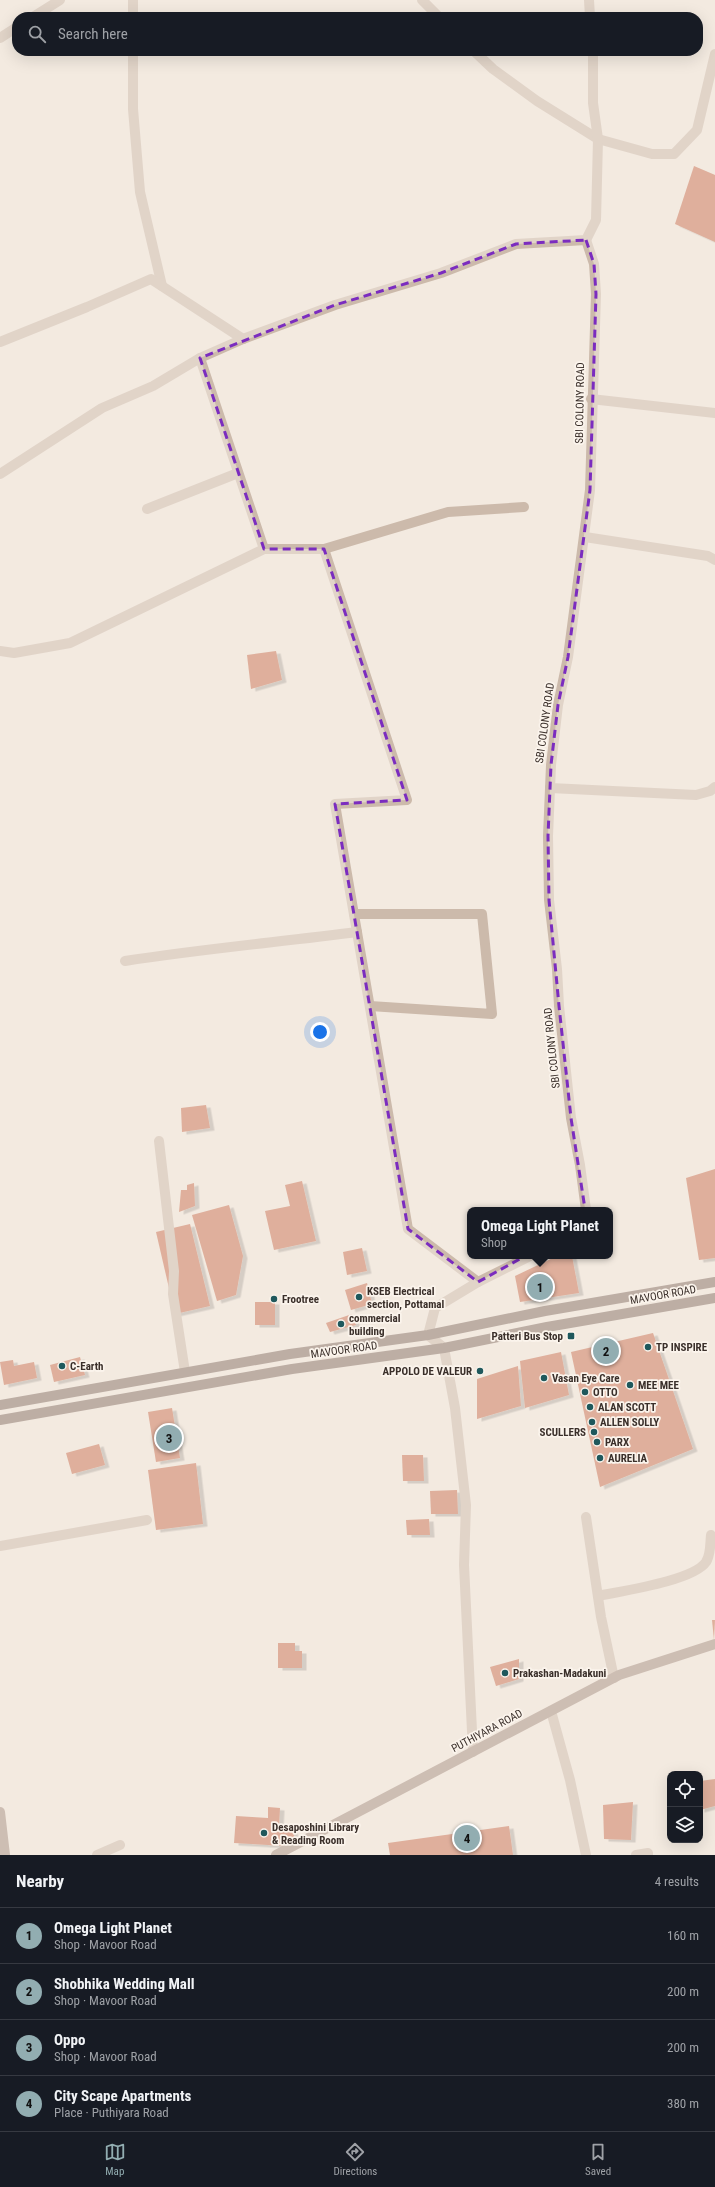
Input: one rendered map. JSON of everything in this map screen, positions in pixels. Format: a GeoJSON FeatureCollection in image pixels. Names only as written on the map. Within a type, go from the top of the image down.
{"type":"FeatureCollection","features":[{"type":"Feature","properties":{"kind":"main road","name":"MAVOOR ROAD"},"geometry":{"type":"LineString","coordinates":[[0,1405],[345,1345],[428,1335],[545,1311],[715,1282]]}},
{"type":"Feature","properties":{"kind":"main road","name":"MAVOOR ROAD"},"geometry":{"type":"LineString","coordinates":[[0,1420],[256,1375],[444,1348],[548,1327],[715,1298]]}},
{"type":"Feature","properties":{"kind":"street"},"geometry":{"type":"LineString","coordinates":[[41,12],[60,0]]}},
{"type":"Feature","properties":{"kind":"street"},"geometry":{"type":"LineString","coordinates":[[133,0],[133,12]]}},
{"type":"Feature","properties":{"kind":"street"},"geometry":{"type":"LineString","coordinates":[[422,0],[434,12]]}},
{"type":"Feature","properties":{"kind":"street"},"geometry":{"type":"LineString","coordinates":[[589,0],[590,12]]}},
{"type":"Feature","properties":{"kind":"street"},"geometry":{"type":"LineString","coordinates":[[0,38],[12,30]]}},
{"type":"Feature","properties":{"kind":"street"},"geometry":{"type":"LineString","coordinates":[[480,56],[537,101],[598,139],[652,154],[674,154],[697,130],[715,54]]}},
{"type":"Feature","properties":{"kind":"street"},"geometry":{"type":"LineString","coordinates":[[133,56],[133,109],[140,192],[162,286]]}},
{"type":"Feature","properties":{"kind":"street"},"geometry":{"type":"LineString","coordinates":[[0,474],[102,408],[153,386],[200,358],[243,339],[335,305],[441,273],[516,244],[586,240],[596,220],[598,139],[593,103],[593,56]]}},
{"type":"Feature","properties":{"kind":"street","name":"SBI COLONY ROAD"},"geometry":{"type":"LineString","coordinates":[[586,240],[594,264],[596,294],[591,398],[590,490],[568,657],[558,706],[550,788],[549,900],[571,1118],[586,1207]]}},
{"type":"Feature","properties":{"kind":"street"},"geometry":{"type":"LineString","coordinates":[[0,342],[87,307],[151,278],[243,339]]}},
{"type":"Feature","properties":{"kind":"street"},"geometry":{"type":"LineString","coordinates":[[200,358],[264,550]]}},
{"type":"Feature","properties":{"kind":"street"},"geometry":{"type":"LineString","coordinates":[[591,398],[715,413]]}},
{"type":"Feature","properties":{"kind":"street"},"geometry":{"type":"LineString","coordinates":[[147,508],[238,473]]}},
{"type":"Feature","properties":{"kind":"street"},"geometry":{"type":"LineString","coordinates":[[0,651],[14,653],[70,643],[264,550],[324,548],[448,512],[524,507]]}},
{"type":"Feature","properties":{"kind":"street"},"geometry":{"type":"LineString","coordinates":[[585,537],[708,556],[715,560]]}},
{"type":"Feature","properties":{"kind":"street"},"geometry":{"type":"LineString","coordinates":[[324,548],[407,800],[335,804],[408,1229],[478,1282]]}},
{"type":"Feature","properties":{"kind":"street"},"geometry":{"type":"LineString","coordinates":[[550,788],[696,794],[710,791],[715,787]]}},
{"type":"Feature","properties":{"kind":"street"},"geometry":{"type":"LineString","coordinates":[[354,914],[482,914],[492,1014],[370,1006]]}},
{"type":"Feature","properties":{"kind":"street"},"geometry":{"type":"LineString","coordinates":[[125,961],[207,949],[273,943],[357,932]]}},
{"type":"Feature","properties":{"kind":"street"},"geometry":{"type":"LineString","coordinates":[[159,1141],[174,1271],[173,1294],[185,1372]]}},
{"type":"Feature","properties":{"kind":"street"},"geometry":{"type":"LineString","coordinates":[[473,1752],[464,1564],[466,1504],[455,1408],[444,1348],[428,1335],[435,1308],[478,1282],[524,1259]]}},
{"type":"Feature","properties":{"kind":"street"},"geometry":{"type":"LineString","coordinates":[[586,1517],[598,1596],[614,1678]]}},
{"type":"Feature","properties":{"kind":"street"},"geometry":{"type":"LineString","coordinates":[[0,1546],[148,1520]]}},
{"type":"Feature","properties":{"kind":"street"},"geometry":{"type":"LineString","coordinates":[[598,1596],[666,1582],[692,1571],[705,1563],[710,1554],[711,1535]]}},
{"type":"Feature","properties":{"kind":"street","name":"PUTHIYARA ROAD"},"geometry":{"type":"LineString","coordinates":[[276,1855],[614,1678],[715,1644]]}},
{"type":"Feature","properties":{"kind":"street"},"geometry":{"type":"LineString","coordinates":[[551,1712],[570,1780],[586,1855]]}},
{"type":"Feature","properties":{"kind":"street"},"geometry":{"type":"LineString","coordinates":[[0,1812],[5,1855]]}},
{"type":"Feature","properties":{"kind":"street"},"geometry":{"type":"LineString","coordinates":[[97,1855],[120,1845]]}},
{"type":"Feature","properties":{"kind":"street"},"geometry":{"type":"LineString","coordinates":[[636,1855],[648,1854]]}},
{"type":"Feature","properties":{"kind":"highlighted area"},"geometry":{"type":"Polygon","coordinates":[[[586,240],[594,264],[596,294],[590,490],[568,657],[558,705],[551,765],[548,836],[549,900],[559,1006],[571,1118],[587,1222],[478,1282],[408,1229],[335,804],[407,800],[324,549],[264,549],[200,358],[335,305],[441,273],[516,244],[586,240]]]}},
{"type":"Feature","properties":{"kind":"building"},"geometry":{"type":"Polygon","coordinates":[[[694,166],[715,175],[715,242],[675,224],[694,166]]]}},
{"type":"Feature","properties":{"kind":"building"},"geometry":{"type":"Polygon","coordinates":[[[276,651],[282,680],[251,689],[247,655],[276,651]]]}},
{"type":"Feature","properties":{"kind":"building"},"geometry":{"type":"Polygon","coordinates":[[[206,1105],[210,1128],[182,1132],[181,1108],[206,1105]]]}},
{"type":"Feature","properties":{"kind":"building"},"geometry":{"type":"Polygon","coordinates":[[[715,1169],[715,1258],[699,1260],[686,1178],[715,1169]]]}},
{"type":"Feature","properties":{"kind":"building"},"geometry":{"type":"Polygon","coordinates":[[[302,1181],[316,1241],[274,1250],[265,1211],[290,1206],[285,1185],[302,1181]]]}},
{"type":"Feature","properties":{"kind":"building"},"geometry":{"type":"Polygon","coordinates":[[[194,1183],[195,1206],[179,1212],[181,1190],[187,1190],[187,1185],[194,1183]]]}},
{"type":"Feature","properties":{"kind":"building"},"geometry":{"type":"Polygon","coordinates":[[[229,1205],[243,1256],[236,1295],[217,1301],[192,1215],[229,1205]]]}},
{"type":"Feature","properties":{"kind":"building"},"geometry":{"type":"Polygon","coordinates":[[[190,1224],[210,1306],[175,1314],[156,1232],[190,1224]]]}},
{"type":"Feature","properties":{"kind":"building"},"geometry":{"type":"Polygon","coordinates":[[[362,1248],[367,1271],[347,1275],[343,1252],[362,1248]]]}},
{"type":"Feature","properties":{"kind":"building"},"geometry":{"type":"Polygon","coordinates":[[[551,1259],[573,1259],[579,1293],[520,1302],[515,1276],[551,1259]]]}},
{"type":"Feature","properties":{"kind":"building","name":"KSEB Electrical section, Pottamal"},"geometry":{"type":"Polygon","coordinates":[[[367,1283],[372,1304],[351,1310],[345,1290],[367,1283]]]}},
{"type":"Feature","properties":{"kind":"building"},"geometry":{"type":"Polygon","coordinates":[[[255,1302],[275,1302],[275,1325],[255,1325],[255,1302]]]}},
{"type":"Feature","properties":{"kind":"building","name":"commercial building"},"geometry":{"type":"Polygon","coordinates":[[[352,1314],[356,1325],[330,1332],[326,1323],[352,1314]]]}},
{"type":"Feature","properties":{"kind":"building"},"geometry":{"type":"Polygon","coordinates":[[[653,1333],[693,1449],[600,1487],[571,1352],[653,1333]]]}},
{"type":"Feature","properties":{"kind":"building","name":"Vasan Eye Care"},"geometry":{"type":"Polygon","coordinates":[[[561,1352],[569,1395],[525,1408],[520,1361],[561,1352]]]}},
{"type":"Feature","properties":{"kind":"building"},"geometry":{"type":"Polygon","coordinates":[[[80,1357],[85,1375],[54,1382],[50,1365],[80,1357]]]}},
{"type":"Feature","properties":{"kind":"building"},"geometry":{"type":"Polygon","coordinates":[[[13,1360],[14,1366],[34,1362],[37,1378],[4,1385],[0,1362],[13,1360]]]}},
{"type":"Feature","properties":{"kind":"building"},"geometry":{"type":"Polygon","coordinates":[[[518,1366],[521,1406],[477,1419],[477,1379],[518,1366]]]}},
{"type":"Feature","properties":{"kind":"building"},"geometry":{"type":"Polygon","coordinates":[[[172,1408],[180,1458],[156,1462],[148,1412],[172,1408]]]}},
{"type":"Feature","properties":{"kind":"building"},"geometry":{"type":"Polygon","coordinates":[[[99,1444],[105,1465],[72,1474],[66,1453],[99,1444]]]}},
{"type":"Feature","properties":{"kind":"building"},"geometry":{"type":"Polygon","coordinates":[[[402,1455],[423,1455],[424,1481],[403,1481],[402,1455]]]}},
{"type":"Feature","properties":{"kind":"building"},"geometry":{"type":"Polygon","coordinates":[[[196,1463],[203,1524],[156,1530],[148,1470],[196,1463]]]}},
{"type":"Feature","properties":{"kind":"building"},"geometry":{"type":"Polygon","coordinates":[[[457,1490],[458,1514],[431,1514],[430,1491],[457,1490]]]}},
{"type":"Feature","properties":{"kind":"building"},"geometry":{"type":"Polygon","coordinates":[[[429,1519],[430,1535],[407,1535],[406,1520],[429,1519]]]}},
{"type":"Feature","properties":{"kind":"building"},"geometry":{"type":"Polygon","coordinates":[[[712,1620],[715,1620],[714,1640],[712,1620]]]}},
{"type":"Feature","properties":{"kind":"building"},"geometry":{"type":"Polygon","coordinates":[[[278,1643],[295,1643],[295,1651],[302,1651],[302,1668],[278,1668],[278,1643]]]}},
{"type":"Feature","properties":{"kind":"building","name":"Prakashan-Madakuni"},"geometry":{"type":"Polygon","coordinates":[[[519,1659],[519,1679],[496,1686],[490,1667],[519,1659]]]}},
{"type":"Feature","properties":{"kind":"building"},"geometry":{"type":"Polygon","coordinates":[[[715,1779],[715,1806],[703,1809],[703,1807],[703,1781],[715,1779]]]}},
{"type":"Feature","properties":{"kind":"building"},"geometry":{"type":"Polygon","coordinates":[[[633,1802],[631,1840],[604,1839],[603,1805],[633,1802]]]}},
{"type":"Feature","properties":{"kind":"building","name":"Desaposhini Library & Reading Room"},"geometry":{"type":"Polygon","coordinates":[[[268,1807],[280,1808],[279,1826],[292,1826],[295,1840],[284,1846],[234,1843],[236,1816],[268,1818],[268,1807]]]}},
{"type":"Feature","properties":{"kind":"building"},"geometry":{"type":"Polygon","coordinates":[[[509,1826],[513,1855],[390,1855],[388,1843],[509,1826]]]}},
{"type":"Feature","properties":{"kind":"place","name":"Omega Light Planet"},"geometry":{"type":"Point","coordinates":[540,1287]}},
{"type":"Feature","properties":{"kind":"place","name":"KSEB Electrical section, Pottamal"},"geometry":{"type":"Point","coordinates":[359,1297]}},
{"type":"Feature","properties":{"kind":"place","name":"Frootree"},"geometry":{"type":"Point","coordinates":[274,1299]}},
{"type":"Feature","properties":{"kind":"place","name":"commercial building"},"geometry":{"type":"Point","coordinates":[341,1324]}},
{"type":"Feature","properties":{"kind":"place","name":"Patteri Bus Stop"},"geometry":{"type":"Point","coordinates":[571,1336]}},
{"type":"Feature","properties":{"kind":"place","name":"TP INSPIRE"},"geometry":{"type":"Point","coordinates":[648,1347]}},
{"type":"Feature","properties":{"kind":"place","name":"Shobhika Wedding Mall"},"geometry":{"type":"Point","coordinates":[606,1351]}},
{"type":"Feature","properties":{"kind":"place","name":"C-Earth"},"geometry":{"type":"Point","coordinates":[62,1366]}},
{"type":"Feature","properties":{"kind":"place","name":"APPOLO DE VALEUR"},"geometry":{"type":"Point","coordinates":[480,1371]}},
{"type":"Feature","properties":{"kind":"place","name":"Vasan Eye Care"},"geometry":{"type":"Point","coordinates":[544,1378]}},
{"type":"Feature","properties":{"kind":"place","name":"MEE MEE"},"geometry":{"type":"Point","coordinates":[630,1385]}},
{"type":"Feature","properties":{"kind":"place","name":"OTTO"},"geometry":{"type":"Point","coordinates":[585,1392]}},
{"type":"Feature","properties":{"kind":"place","name":"ALAN SCOTT"},"geometry":{"type":"Point","coordinates":[590,1407]}},
{"type":"Feature","properties":{"kind":"place","name":"ALLEN SOLLY"},"geometry":{"type":"Point","coordinates":[592,1422]}},
{"type":"Feature","properties":{"kind":"place","name":"SCULLERS"},"geometry":{"type":"Point","coordinates":[594,1432]}},
{"type":"Feature","properties":{"kind":"place","name":"Oppo"},"geometry":{"type":"Point","coordinates":[169,1438]}},
{"type":"Feature","properties":{"kind":"place","name":"PARX"},"geometry":{"type":"Point","coordinates":[597,1442]}},
{"type":"Feature","properties":{"kind":"place","name":"AURELIA"},"geometry":{"type":"Point","coordinates":[600,1458]}},
{"type":"Feature","properties":{"kind":"place","name":"Prakashan-Madakuni"},"geometry":{"type":"Point","coordinates":[505,1673]}},
{"type":"Feature","properties":{"kind":"place","name":"Desaposhini Library & Reading Room"},"geometry":{"type":"Point","coordinates":[264,1833]}},
{"type":"Feature","properties":{"kind":"place","name":"City Scape Apartments"},"geometry":{"type":"Point","coordinates":[467,1838]}}]}
